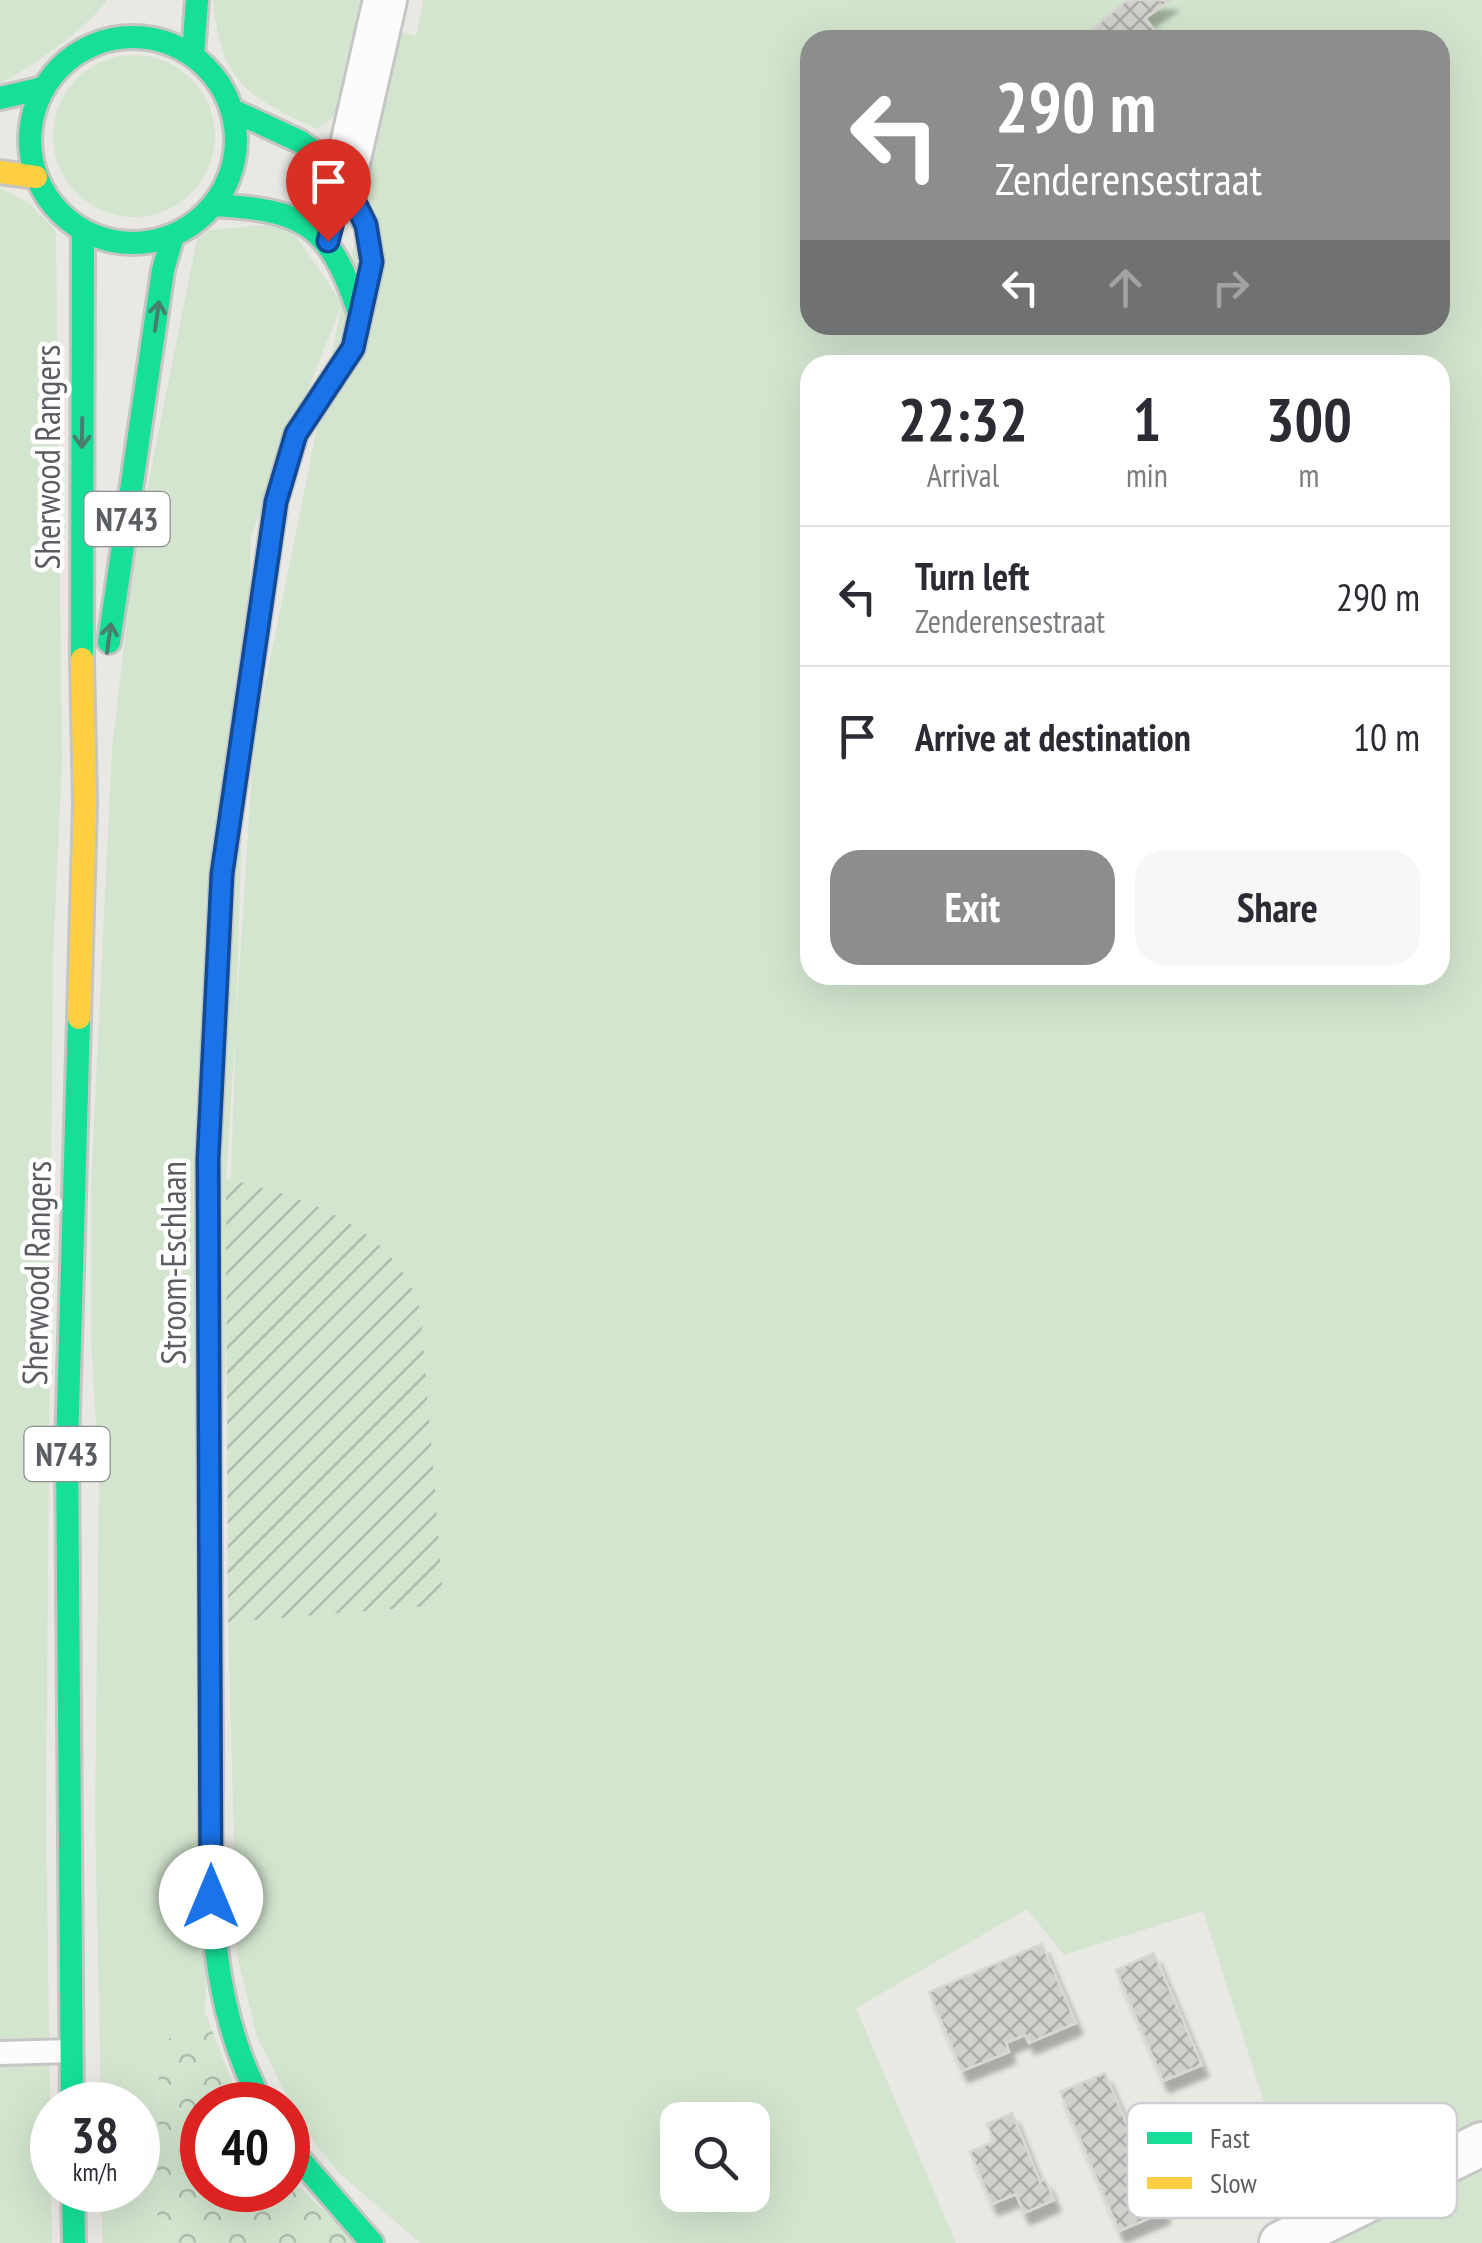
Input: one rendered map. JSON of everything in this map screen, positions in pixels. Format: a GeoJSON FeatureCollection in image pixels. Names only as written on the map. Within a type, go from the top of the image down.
{"type":"FeatureCollection","features":[{"type":"Feature","properties":{"kind":"main road"},"geometry":{"type":"LineString","coordinates":[[193,55],[197,0]]}},
{"type":"Feature","properties":{"kind":"main road"},"geometry":{"type":"LineString","coordinates":[[108,31],[165,41],[193,55],[212,72],[232,110],[236,149],[228,179],[213,205],[173,236],[144,243],[112,241],[63,217],[36,177],[29,147],[32,116],[43,88],[80,50],[108,31]]}},
{"type":"Feature","properties":{"kind":"main road"},"geometry":{"type":"LineString","coordinates":[[0,98],[43,88]]}},
{"type":"Feature","properties":{"kind":"main road","name":"Stroom-Eschlaan"},"geometry":{"type":"LineString","coordinates":[[232,110],[301,142],[344,180],[366,225],[372,262],[353,348],[296,434],[276,502],[222,874],[208,1159],[212,1936],[221,2002],[249,2082]]}},
{"type":"Feature","properties":{"kind":"main road"},"geometry":{"type":"LineString","coordinates":[[0,172],[36,177]]}},
{"type":"Feature","properties":{"kind":"main road"},"geometry":{"type":"LineString","coordinates":[[213,205],[294,212],[328,241],[344,266],[360,318]]}},
{"type":"Feature","properties":{"kind":"main road","name":"Sherwood Rangers"},"geometry":{"type":"LineString","coordinates":[[72,2082],[67,1446],[85,804],[80,538],[83,230]]}},
{"type":"Feature","properties":{"kind":"main road","name":"Sherwood Rangers"},"geometry":{"type":"LineString","coordinates":[[85,804],[163,270],[173,236]]}},
{"type":"Feature","properties":{"kind":"main road"},"geometry":{"type":"LineString","coordinates":[[310,2171],[372,2243]]}},
{"type":"Feature","properties":{"kind":"main road"},"geometry":{"type":"LineString","coordinates":[[73,2212],[74,2243]]}},
{"type":"Feature","properties":{"kind":"street"},"geometry":{"type":"LineString","coordinates":[[328,241],[385,0]]}},
{"type":"Feature","properties":{"kind":"street"},"geometry":{"type":"LineString","coordinates":[[1457,2156],[1482,2144]]}},
{"type":"Feature","properties":{"kind":"street"},"geometry":{"type":"LineString","coordinates":[[1282,2243],[1333,2218]]}},
{"type":"Feature","properties":{"kind":"lane"},"geometry":{"type":"LineString","coordinates":[[0,2053],[71,2051]]}},
{"type":"Feature","properties":{"kind":"green space"},"geometry":{"type":"Polygon","coordinates":[[[0,0],[107,0],[73,34],[0,84],[0,0]]]}},
{"type":"Feature","properties":{"kind":"green space"},"geometry":{"type":"Polygon","coordinates":[[[213,0],[371,0],[342,111],[317,129],[255,96],[231,69],[223,51],[213,0]]]}},
{"type":"Feature","properties":{"kind":"green space"},"geometry":{"type":"Polygon","coordinates":[[[423,0],[1482,0],[1482,2127],[1457,2139],[1457,2103],[1264,2103],[1203,1911],[1064,1955],[1027,1909],[856,2008],[956,2243],[420,2243],[338,2172],[310,2137],[310,2082],[280,2082],[257,2037],[237,1955],[228,1622],[444,1605],[421,1315],[410,1285],[371,1238],[345,1221],[286,1195],[226,1179],[254,739],[397,31],[416,36],[423,0]]]}},
{"type":"Feature","properties":{"kind":"green space"},"geometry":{"type":"Polygon","coordinates":[[[134,55],[165,61],[191,79],[209,105],[215,136],[209,167],[191,193],[165,211],[134,217],[103,211],[77,193],[59,167],[53,136],[59,105],[77,79],[103,61],[134,55]]]}},
{"type":"Feature","properties":{"kind":"green space"},"geometry":{"type":"Polygon","coordinates":[[[0,188],[29,203],[56,231],[62,762],[53,957],[46,1817],[50,2082],[30,2082],[30,2212],[52,2212],[52,2243],[0,2243],[0,188]]]}},
{"type":"Feature","properties":{"kind":"green space"},"geometry":{"type":"Polygon","coordinates":[[[287,223],[342,303],[251,536],[205,2012],[159,2046],[159,2082],[101,2082],[95,1817],[99,1477],[91,1340],[91,1184],[112,749],[135,550],[197,239],[210,230],[287,223]]]}},
{"type":"Feature","properties":{"kind":"green space"},"geometry":{"type":"Polygon","coordinates":[[[226,1179],[286,1195],[345,1221],[371,1238],[410,1285],[421,1315],[444,1605],[228,1622],[226,1179]]]}},
{"type":"Feature","properties":{"kind":"green space"},"geometry":{"type":"Polygon","coordinates":[[[205,2012],[232,2082],[180,2082],[180,2212],[310,2212],[310,2197],[358,2243],[157,2243],[159,2046],[205,2012]]]}},
{"type":"Feature","properties":{"kind":"green space"},"geometry":{"type":"Polygon","coordinates":[[[1482,2165],[1482,2243],[1318,2243],[1371,2218],[1457,2218],[1457,2177],[1482,2165]]]}},
{"type":"Feature","properties":{"kind":"green space"},"geometry":{"type":"Polygon","coordinates":[[[102,2212],[157,2212],[157,2243],[102,2243],[102,2212]]]}},
{"type":"Feature","properties":{"kind":"building"},"geometry":{"type":"Polygon","coordinates":[[[1127,0],[1171,0],[1145,18],[1154,30],[1091,30],[1127,0]]]}},
{"type":"Feature","properties":{"kind":"building"},"geometry":{"type":"Polygon","coordinates":[[[1042,1944],[1076,2023],[1029,2043],[1025,2035],[1006,2043],[1009,2052],[962,2071],[929,1992],[1042,1944]]]}},
{"type":"Feature","properties":{"kind":"building"},"geometry":{"type":"Polygon","coordinates":[[[1154,1953],[1202,2065],[1163,2081],[1116,1970],[1154,1953]]]}},
{"type":"Feature","properties":{"kind":"building"},"geometry":{"type":"Polygon","coordinates":[[[1105,2073],[1127,2125],[1127,2218],[1150,2218],[1119,2231],[1060,2092],[1105,2073]]]}},
{"type":"Feature","properties":{"kind":"building"},"geometry":{"type":"Polygon","coordinates":[[[1012,2113],[1040,2182],[1045,2179],[1054,2200],[1024,2213],[1016,2194],[992,2204],[970,2152],[994,2141],[987,2124],[1012,2113]]]}},
{"type":"Feature","properties":{"kind":"traffic: fast"},"geometry":{"type":"LineString","coordinates":[[193,55],[197,0]]}},
{"type":"Feature","properties":{"kind":"traffic: fast"},"geometry":{"type":"LineString","coordinates":[[133,37],[172,45],[206,67],[228,101],[236,140],[228,179],[206,213],[172,235],[133,243],[94,235],[60,213],[38,179],[30,140],[38,101],[60,67],[94,45],[133,37]]}},
{"type":"Feature","properties":{"kind":"traffic: fast"},"geometry":{"type":"LineString","coordinates":[[0,98],[43,88]]}},
{"type":"Feature","properties":{"kind":"traffic: fast"},"geometry":{"type":"LineString","coordinates":[[208,1251],[208,1159],[222,874],[276,501],[296,434],[353,348],[372,262],[366,225],[331,164],[301,142],[232,110]]}},
{"type":"Feature","properties":{"kind":"traffic: fast"},"geometry":{"type":"LineString","coordinates":[[213,205],[270,211],[308,227],[336,258],[358,310]]}},
{"type":"Feature","properties":{"kind":"traffic: fast"},"geometry":{"type":"LineString","coordinates":[[82,659],[83,231]]}},
{"type":"Feature","properties":{"kind":"traffic: fast"},"geometry":{"type":"LineString","coordinates":[[109,642],[163,270],[173,235]]}},
{"type":"Feature","properties":{"kind":"traffic: fast"},"geometry":{"type":"LineString","coordinates":[[72,2082],[67,1447],[79,1018]]}},
{"type":"Feature","properties":{"kind":"traffic: fast"},"geometry":{"type":"LineString","coordinates":[[211,1735],[211,1878],[219,1971],[228,2017],[252,2082]]}},
{"type":"Feature","properties":{"kind":"traffic: fast"},"geometry":{"type":"LineString","coordinates":[[310,2171],[372,2243]]}},
{"type":"Feature","properties":{"kind":"traffic: fast"},"geometry":{"type":"LineString","coordinates":[[73,2212],[74,2243]]}},
{"type":"Feature","properties":{"kind":"traffic: slow"},"geometry":{"type":"LineString","coordinates":[[0,172],[36,177]]}},
{"type":"Feature","properties":{"kind":"traffic: slow"},"geometry":{"type":"LineString","coordinates":[[79,1018],[85,804],[82,659]]}},
{"type":"Feature","properties":{"kind":"traffic: slow"},"geometry":{"type":"LineString","coordinates":[[208,1251],[211,1735]]}},
{"type":"Feature","properties":{"kind":"route"},"geometry":{"type":"LineString","coordinates":[[211,1897],[208,1159],[222,874],[276,502],[296,434],[353,348],[372,262],[366,225],[344,180],[328,241]]}}]}
